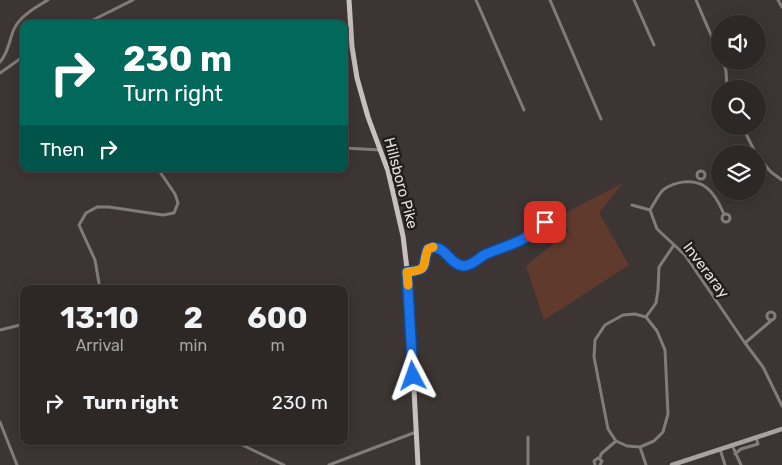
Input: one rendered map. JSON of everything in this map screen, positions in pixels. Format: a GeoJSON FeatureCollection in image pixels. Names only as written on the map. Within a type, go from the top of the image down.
{"type":"FeatureCollection","features":[{"type":"Feature","properties":{"kind":"main road","name":"Hillsboro Pike"},"geometry":{"type":"LineString","coordinates":[[348,0],[357,78],[368,117],[382,150],[401,223],[407,272],[418,465]]}},
{"type":"Feature","properties":{"kind":"main road"},"geometry":{"type":"LineString","coordinates":[[672,465],[782,428]]}},
{"type":"Feature","properties":{"kind":"street"},"geometry":{"type":"LineString","coordinates":[[20,20],[48,0]]}},
{"type":"Feature","properties":{"kind":"street"},"geometry":{"type":"LineString","coordinates":[[93,20],[133,0]]}},
{"type":"Feature","properties":{"kind":"street"},"geometry":{"type":"LineString","coordinates":[[476,0],[524,110]]}},
{"type":"Feature","properties":{"kind":"street"},"geometry":{"type":"LineString","coordinates":[[550,0],[601,119]]}},
{"type":"Feature","properties":{"kind":"street"},"geometry":{"type":"LineString","coordinates":[[634,0],[654,45]]}},
{"type":"Feature","properties":{"kind":"street"},"geometry":{"type":"LineString","coordinates":[[696,0],[711,35]]}},
{"type":"Feature","properties":{"kind":"street"},"geometry":{"type":"LineString","coordinates":[[778,0],[782,7]]}},
{"type":"Feature","properties":{"kind":"street"},"geometry":{"type":"LineString","coordinates":[[0,62],[8,49],[14,30],[20,20]]}},
{"type":"Feature","properties":{"kind":"street"},"geometry":{"type":"LineString","coordinates":[[0,73],[20,59]]}},
{"type":"Feature","properties":{"kind":"street"},"geometry":{"type":"LineString","coordinates":[[348,148],[382,150]]}},
{"type":"Feature","properties":{"kind":"street"},"geometry":{"type":"LineString","coordinates":[[766,166],[782,180]]}},
{"type":"Feature","properties":{"kind":"street"},"geometry":{"type":"LineString","coordinates":[[99,285],[95,260],[79,225],[86,213],[97,207],[163,215],[174,213],[178,204],[175,194],[160,172]]}},
{"type":"Feature","properties":{"kind":"street"},"geometry":{"type":"LineString","coordinates":[[698,184],[700,179]]}},
{"type":"Feature","properties":{"kind":"street"},"geometry":{"type":"LineString","coordinates":[[632,205],[650,210],[662,191],[676,183],[686,182],[706,187],[712,193],[724,214]]}},
{"type":"Feature","properties":{"kind":"street","name":"Inveraray"},"geometry":{"type":"LineString","coordinates":[[650,210],[657,229],[685,255],[763,367],[782,406]]}},
{"type":"Feature","properties":{"kind":"street"},"geometry":{"type":"LineString","coordinates":[[407,272],[418,271],[423,267],[426,263],[425,255],[428,249],[432,247],[443,250],[457,264],[468,265],[485,255],[524,239],[545,222]]}},
{"type":"Feature","properties":{"kind":"street"},"geometry":{"type":"LineString","coordinates":[[646,317],[656,303],[659,267],[674,244]]}},
{"type":"Feature","properties":{"kind":"street"},"geometry":{"type":"LineString","coordinates":[[635,314],[646,317],[657,331],[665,350],[668,414],[663,432],[654,441],[640,447],[627,446],[616,441],[608,430],[594,357],[595,340],[604,325],[623,315],[635,314]]}},
{"type":"Feature","properties":{"kind":"street"},"geometry":{"type":"LineString","coordinates":[[745,343],[772,320]]}},
{"type":"Feature","properties":{"kind":"street"},"geometry":{"type":"LineString","coordinates":[[0,330],[20,325]]}},
{"type":"Feature","properties":{"kind":"street"},"geometry":{"type":"LineString","coordinates":[[778,395],[782,393]]}},
{"type":"Feature","properties":{"kind":"street"},"geometry":{"type":"LineString","coordinates":[[0,422],[17,465]]}},
{"type":"Feature","properties":{"kind":"street"},"geometry":{"type":"LineString","coordinates":[[329,465],[416,432]]}},
{"type":"Feature","properties":{"kind":"street"},"geometry":{"type":"LineString","coordinates":[[528,437],[528,465]]}},
{"type":"Feature","properties":{"kind":"street"},"geometry":{"type":"LineString","coordinates":[[735,454],[741,449],[758,444],[756,437]]}},
{"type":"Feature","properties":{"kind":"street"},"geometry":{"type":"LineString","coordinates":[[600,465],[602,461],[600,458],[601,454],[616,441]]}},
{"type":"Feature","properties":{"kind":"street"},"geometry":{"type":"LineString","coordinates":[[242,445],[284,465]]}},
{"type":"Feature","properties":{"kind":"street"},"geometry":{"type":"LineString","coordinates":[[732,445],[741,465]]}},
{"type":"Feature","properties":{"kind":"street"},"geometry":{"type":"LineString","coordinates":[[640,447],[646,465]]}},
{"type":"Feature","properties":{"kind":"street"},"geometry":{"type":"LineString","coordinates":[[720,449],[726,465]]}},
{"type":"Feature","properties":{"kind":"street"},"geometry":{"type":"LineString","coordinates":[[595,465],[594,461],[596,458],[600,458]]}},
{"type":"Feature","properties":{"kind":"shaded area"},"geometry":{"type":"Polygon","coordinates":[[[623,183],[599,213],[629,265],[544,320],[526,266],[569,231],[559,216],[623,183]]]}},
{"type":"Feature","properties":{"kind":"slow traffic"},"geometry":{"type":"LineString","coordinates":[[408,285],[407,272],[418,271],[423,267],[426,263],[425,255],[428,249],[433,247]]}},
{"type":"Feature","properties":{"kind":"route"},"geometry":{"type":"LineString","coordinates":[[413,376],[407,272],[418,271],[423,267],[426,263],[425,255],[428,249],[432,247],[443,250],[457,264],[462,266],[468,265],[485,255],[524,239],[545,222]]}}]}
